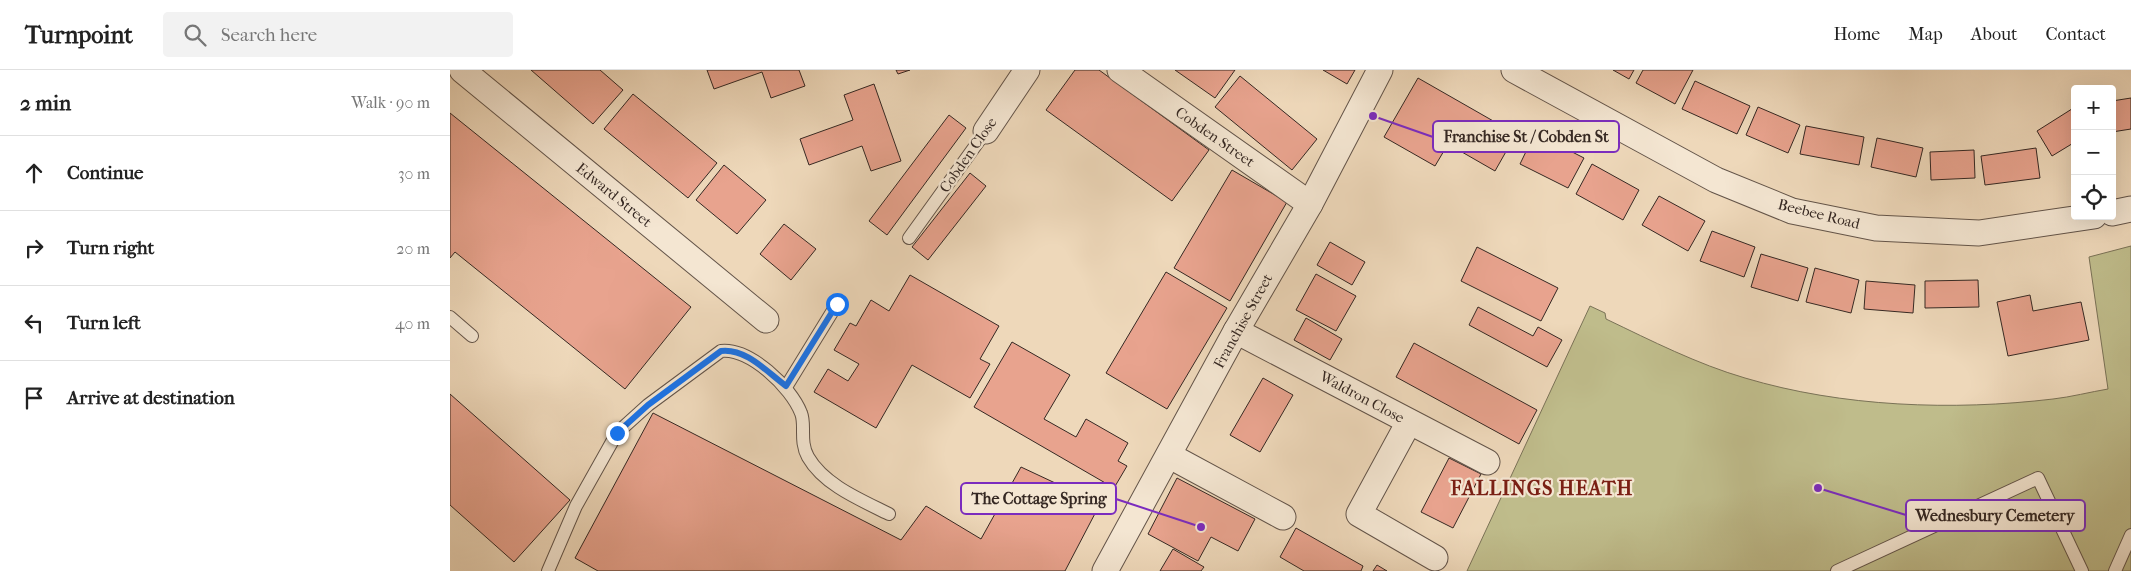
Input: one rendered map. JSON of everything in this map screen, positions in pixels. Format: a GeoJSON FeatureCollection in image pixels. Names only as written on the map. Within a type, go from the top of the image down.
{"type":"FeatureCollection","features":[{"type":"Feature","properties":{"kind":"street","name":"Edward Street"},"geometry":{"type":"LineString","coordinates":[[462,70],[766,320]]}},
{"type":"Feature","properties":{"kind":"street","name":"Cobden Close"},"geometry":{"type":"LineString","coordinates":[[986,131],[1027,70]]}},
{"type":"Feature","properties":{"kind":"street","name":"Cobden Street"},"geometry":{"type":"LineString","coordinates":[[1120,70],[1310,204]]}},
{"type":"Feature","properties":{"kind":"street","name":"Franchise Street"},"geometry":{"type":"LineString","coordinates":[[1105,571],[1170,456],[1236,331],[1310,204],[1380,70]]}},
{"type":"Feature","properties":{"kind":"street","name":"Beebee Road"},"geometry":{"type":"LineString","coordinates":[[1514,70],[1716,180],[1792,211],[1876,228],[1979,232],[2071,219]]}},
{"type":"Feature","properties":{"kind":"street","name":"Waldron Close"},"geometry":{"type":"LineString","coordinates":[[1236,331],[1487,462]]}},
{"type":"Feature","properties":{"kind":"street"},"geometry":{"type":"LineString","coordinates":[[1409,422],[1359,514],[1436,558]]}},
{"type":"Feature","properties":{"kind":"street"},"geometry":{"type":"LineString","coordinates":[[1170,456],[1283,517]]}},
{"type":"Feature","properties":{"kind":"lane","name":"Cobden Close"},"geometry":{"type":"LineString","coordinates":[[908,238],[986,131]]}},
{"type":"Feature","properties":{"kind":"lane"},"geometry":{"type":"LineString","coordinates":[[786,386],[837,304]]}},
{"type":"Feature","properties":{"kind":"lane"},"geometry":{"type":"LineString","coordinates":[[450,317],[472,336]]}},
{"type":"Feature","properties":{"kind":"lane"},"geometry":{"type":"LineString","coordinates":[[548,571],[576,506],[617,433],[648,405],[721,351],[731,350],[744,354],[786,386],[802,414],[802,438],[808,457],[824,477],[849,493],[889,514]]}},
{"type":"Feature","properties":{"kind":"lane"},"geometry":{"type":"LineString","coordinates":[[1838,571],[2038,478],[2082,571]]}},
{"type":"Feature","properties":{"kind":"lane"},"geometry":{"type":"LineString","coordinates":[[2116,571],[2131,534]]}},
{"type":"Feature","properties":{"kind":"shaded area"},"geometry":{"type":"Polygon","coordinates":[[[2131,246],[2131,571],[1467,571],[1590,306],[1605,313],[1606,319],[1692,359],[1745,378],[1782,388],[1859,401],[1898,404],[1976,405],[2053,399],[2108,389],[2089,257],[2131,246]]]}},
{"type":"Feature","properties":{"kind":"building"},"geometry":{"type":"Polygon","coordinates":[[[531,70],[600,70],[623,90],[593,124],[531,70]]]}},
{"type":"Feature","properties":{"kind":"building"},"geometry":{"type":"Polygon","coordinates":[[[707,70],[799,70],[805,86],[771,98],[762,72],[714,89],[707,70]]]}},
{"type":"Feature","properties":{"kind":"building"},"geometry":{"type":"Polygon","coordinates":[[[896,70],[910,70],[898,74],[896,70]]]}},
{"type":"Feature","properties":{"kind":"building"},"geometry":{"type":"Polygon","coordinates":[[[1075,70],[1099,70],[1209,150],[1172,201],[1046,110],[1075,70]]]}},
{"type":"Feature","properties":{"kind":"building"},"geometry":{"type":"Polygon","coordinates":[[[1175,70],[1235,70],[1215,98],[1175,70]]]}},
{"type":"Feature","properties":{"kind":"building"},"geometry":{"type":"Polygon","coordinates":[[[1323,70],[1355,70],[1347,84],[1323,70]]]}},
{"type":"Feature","properties":{"kind":"building"},"geometry":{"type":"Polygon","coordinates":[[[1613,70],[1634,70],[1629,79],[1613,70]]]}},
{"type":"Feature","properties":{"kind":"building"},"geometry":{"type":"Polygon","coordinates":[[[1643,70],[1693,70],[1675,104],[1636,83],[1643,70]]]}},
{"type":"Feature","properties":{"kind":"building"},"geometry":{"type":"Polygon","coordinates":[[[1240,76],[1317,139],[1292,170],[1215,107],[1240,76]]]}},
{"type":"Feature","properties":{"kind":"building"},"geometry":{"type":"Polygon","coordinates":[[[1418,78],[1516,134],[1495,171],[1448,144],[1435,166],[1384,137],[1418,78]]]}},
{"type":"Feature","properties":{"kind":"building"},"geometry":{"type":"Polygon","coordinates":[[[1695,81],[1750,106],[1737,134],[1682,109],[1695,81]]]}},
{"type":"Feature","properties":{"kind":"building"},"geometry":{"type":"Polygon","coordinates":[[[874,84],[901,161],[871,171],[862,146],[809,165],[800,139],[853,120],[844,95],[874,84]]]}},
{"type":"Feature","properties":{"kind":"building"},"geometry":{"type":"Polygon","coordinates":[[[633,94],[717,163],[688,198],[604,129],[633,94]]]}},
{"type":"Feature","properties":{"kind":"building"},"geometry":{"type":"Polygon","coordinates":[[[2131,98],[2131,129],[2116,131],[2116,100],[2131,98]]]}},
{"type":"Feature","properties":{"kind":"building"},"geometry":{"type":"Polygon","coordinates":[[[1758,107],[1800,125],[1788,153],[1746,135],[1758,107]]]}},
{"type":"Feature","properties":{"kind":"building"},"geometry":{"type":"Polygon","coordinates":[[[2071,110],[2071,144],[2052,156],[2037,131],[2071,110]]]}},
{"type":"Feature","properties":{"kind":"building"},"geometry":{"type":"Polygon","coordinates":[[[450,113],[691,307],[625,389],[455,252],[450,258],[450,113]]]}},
{"type":"Feature","properties":{"kind":"building"},"geometry":{"type":"Polygon","coordinates":[[[949,115],[966,128],[887,235],[869,221],[949,115]]]}},
{"type":"Feature","properties":{"kind":"building"},"geometry":{"type":"Polygon","coordinates":[[[1806,126],[1864,137],[1859,165],[1800,154],[1806,126]]]}},
{"type":"Feature","properties":{"kind":"building"},"geometry":{"type":"Polygon","coordinates":[[[1535,133],[1584,158],[1568,188],[1520,164],[1535,133]]]}},
{"type":"Feature","properties":{"kind":"building"},"geometry":{"type":"Polygon","coordinates":[[[1877,138],[1923,148],[1916,177],[1871,167],[1877,138]]]}},
{"type":"Feature","properties":{"kind":"building"},"geometry":{"type":"Polygon","coordinates":[[[2036,148],[2040,178],[1985,185],[1981,156],[2036,148]]]}},
{"type":"Feature","properties":{"kind":"building"},"geometry":{"type":"Polygon","coordinates":[[[1974,150],[1975,178],[1931,180],[1930,152],[1974,150]]]}},
{"type":"Feature","properties":{"kind":"building"},"geometry":{"type":"Polygon","coordinates":[[[1592,164],[1639,190],[1623,220],[1576,194],[1592,164]]]}},
{"type":"Feature","properties":{"kind":"building"},"geometry":{"type":"Polygon","coordinates":[[[724,165],[766,200],[737,234],[696,200],[724,165]]]}},
{"type":"Feature","properties":{"kind":"building"},"geometry":{"type":"Polygon","coordinates":[[[1232,170],[1287,202],[1230,301],[1174,268],[1232,170]]]}},
{"type":"Feature","properties":{"kind":"building"},"geometry":{"type":"Polygon","coordinates":[[[970,173],[986,186],[928,260],[912,247],[970,173]]]}},
{"type":"Feature","properties":{"kind":"building"},"geometry":{"type":"Polygon","coordinates":[[[1659,196],[1705,221],[1688,251],[1642,225],[1659,196]]]}},
{"type":"Feature","properties":{"kind":"building"},"geometry":{"type":"Polygon","coordinates":[[[784,224],[816,249],[791,280],[760,254],[784,224]]]}},
{"type":"Feature","properties":{"kind":"building"},"geometry":{"type":"Polygon","coordinates":[[[1712,231],[1755,247],[1744,277],[1700,261],[1712,231]]]}},
{"type":"Feature","properties":{"kind":"building"},"geometry":{"type":"Polygon","coordinates":[[[1330,242],[1365,262],[1352,285],[1317,265],[1330,242]]]}},
{"type":"Feature","properties":{"kind":"building"},"geometry":{"type":"Polygon","coordinates":[[[1477,247],[1558,288],[1541,321],[1461,281],[1477,247]]]}},
{"type":"Feature","properties":{"kind":"building"},"geometry":{"type":"Polygon","coordinates":[[[1761,254],[1808,268],[1798,301],[1751,287],[1761,254]]]}},
{"type":"Feature","properties":{"kind":"building"},"geometry":{"type":"Polygon","coordinates":[[[1815,268],[1859,280],[1851,313],[1806,302],[1815,268]]]}},
{"type":"Feature","properties":{"kind":"building"},"geometry":{"type":"Polygon","coordinates":[[[1166,272],[1227,308],[1167,409],[1106,373],[1166,272]]]}},
{"type":"Feature","properties":{"kind":"building"},"geometry":{"type":"Polygon","coordinates":[[[1316,274],[1356,296],[1336,331],[1296,310],[1316,274]]]}},
{"type":"Feature","properties":{"kind":"building"},"geometry":{"type":"Polygon","coordinates":[[[910,275],[999,326],[980,359],[990,364],[970,398],[912,365],[876,428],[814,392],[828,369],[848,381],[859,364],[834,350],[850,323],[856,326],[871,300],[889,311],[910,275]]]}},
{"type":"Feature","properties":{"kind":"building"},"geometry":{"type":"Polygon","coordinates":[[[1978,280],[1979,307],[1925,308],[1925,281],[1978,280]]]}},
{"type":"Feature","properties":{"kind":"building"},"geometry":{"type":"Polygon","coordinates":[[[1866,281],[1915,285],[1913,313],[1864,309],[1866,281]]]}},
{"type":"Feature","properties":{"kind":"building"},"geometry":{"type":"Polygon","coordinates":[[[2030,295],[2033,311],[2081,302],[2089,340],[2008,356],[1997,302],[2030,295]]]}},
{"type":"Feature","properties":{"kind":"building"},"geometry":{"type":"Polygon","coordinates":[[[1478,307],[1533,336],[1538,327],[1562,340],[1547,367],[1469,325],[1478,307]]]}},
{"type":"Feature","properties":{"kind":"building"},"geometry":{"type":"Polygon","coordinates":[[[1306,318],[1342,339],[1330,360],[1294,340],[1306,318]]]}},
{"type":"Feature","properties":{"kind":"building"},"geometry":{"type":"Polygon","coordinates":[[[1012,342],[1070,375],[1044,419],[1076,437],[1086,419],[1128,443],[1118,461],[1127,466],[1114,488],[974,407],[1012,342]]]}},
{"type":"Feature","properties":{"kind":"building"},"geometry":{"type":"Polygon","coordinates":[[[1414,343],[1537,410],[1519,444],[1396,377],[1414,343]]]}},
{"type":"Feature","properties":{"kind":"building"},"geometry":{"type":"Polygon","coordinates":[[[1263,378],[1293,395],[1260,452],[1230,435],[1263,378]]]}},
{"type":"Feature","properties":{"kind":"building"},"geometry":{"type":"Polygon","coordinates":[[[450,394],[570,500],[514,562],[450,505],[450,394]]]}},
{"type":"Feature","properties":{"kind":"building"},"geometry":{"type":"Polygon","coordinates":[[[653,413],[901,540],[926,506],[981,539],[1021,467],[1100,504],[1065,571],[598,571],[575,558],[653,413]]]}},
{"type":"Feature","properties":{"kind":"building"},"geometry":{"type":"Polygon","coordinates":[[[1449,458],[1481,474],[1453,528],[1421,512],[1449,458]]]}},
{"type":"Feature","properties":{"kind":"building"},"geometry":{"type":"Polygon","coordinates":[[[1177,478],[1255,519],[1238,551],[1211,537],[1198,561],[1148,534],[1177,478]]]}},
{"type":"Feature","properties":{"kind":"building"},"geometry":{"type":"Polygon","coordinates":[[[1296,528],[1363,566],[1361,571],[1304,571],[1280,557],[1296,528]]]}},
{"type":"Feature","properties":{"kind":"building"},"geometry":{"type":"Polygon","coordinates":[[[1173,549],[1204,567],[1201,571],[1160,571],[1173,549]]]}},
{"type":"Feature","properties":{"kind":"building"},"geometry":{"type":"Polygon","coordinates":[[[1377,565],[1387,571],[1373,571],[1377,565]]]}},
{"type":"Feature","properties":{"kind":"place","name":"Franchise St / Cobden St"},"geometry":{"type":"Point","coordinates":[1373,116]}},
{"type":"Feature","properties":{"kind":"place","name":"Wednesbury Cemetery"},"geometry":{"type":"Point","coordinates":[1818,488]}},
{"type":"Feature","properties":{"kind":"place","name":"The Cottage Spring"},"geometry":{"type":"Point","coordinates":[1201,527]}},
{"type":"Feature","properties":{"kind":"district","name":"FALLINGS HEATH"},"geometry":{"type":"Point","coordinates":[1542,488]}},
{"type":"Feature","properties":{"kind":"route"},"geometry":{"type":"LineString","coordinates":[[617,433],[648,405],[721,351],[731,350],[744,354],[786,386],[837,304]]}}]}
